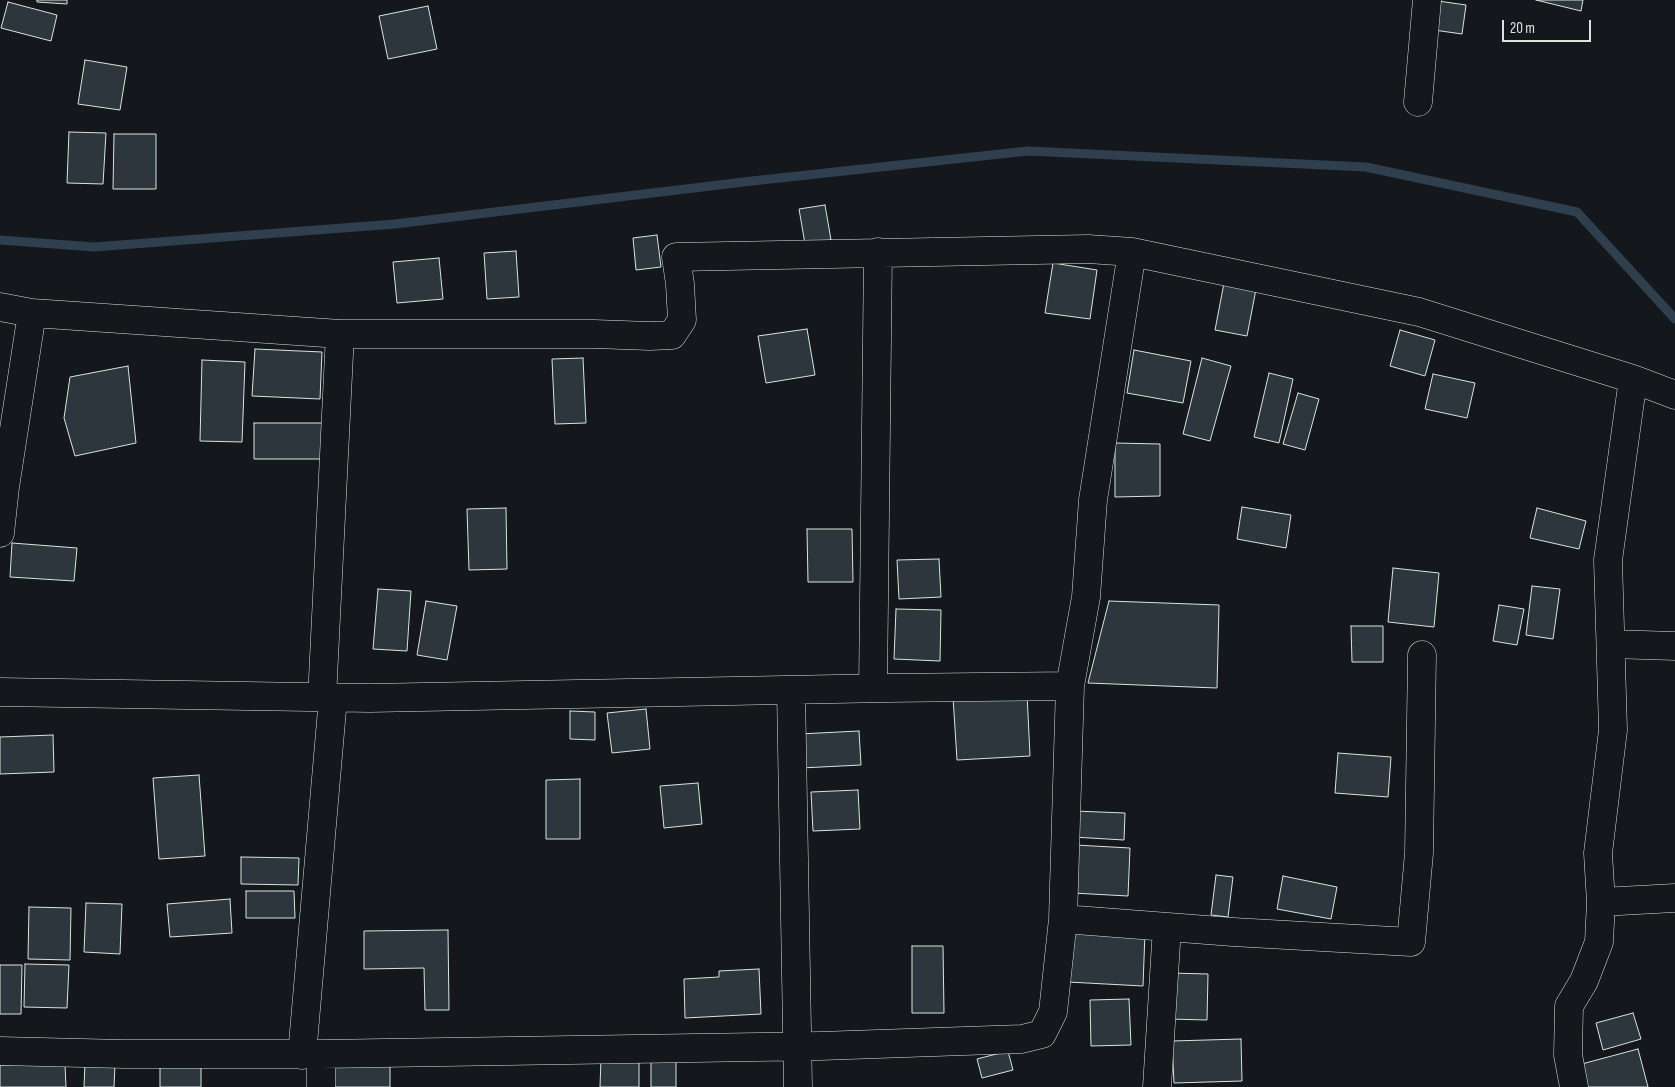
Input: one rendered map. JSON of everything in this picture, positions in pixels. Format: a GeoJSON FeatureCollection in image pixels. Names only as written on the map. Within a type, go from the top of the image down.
{"type":"FeatureCollection","features":[{"type":"Feature","properties":{"kind":"street"},"geometry":{"type":"LineString","coordinates":[[1418,102],[1427,0]]}},
{"type":"Feature","properties":{"kind":"street"},"geometry":{"type":"LineString","coordinates":[[0,307],[32,313],[340,334],[672,335],[682,320],[676,257],[1088,249],[1132,252],[1419,312],[1633,379],[1675,395]]}},
{"type":"Feature","properties":{"kind":"street"},"geometry":{"type":"LineString","coordinates":[[873,688],[878,252]]}},
{"type":"Feature","properties":{"kind":"street"},"geometry":{"type":"LineString","coordinates":[[0,1051],[124,1054],[311,1054],[798,1046],[1022,1039],[1042,1034],[1053,1012],[1063,919],[1070,686],[1086,597],[1093,500],[1132,252]]}},
{"type":"Feature","properties":{"kind":"street"},"geometry":{"type":"LineString","coordinates":[[0,533],[5,487],[32,313]]}},
{"type":"Feature","properties":{"kind":"street"},"geometry":{"type":"LineString","coordinates":[[321,1087],[311,1054],[327,698],[340,334]]}},
{"type":"Feature","properties":{"kind":"street"},"geometry":{"type":"LineString","coordinates":[[1574,1087],[1568,1055],[1569,1006],[1584,981],[1599,942],[1601,902],[1598,852],[1613,730],[1608,560],[1633,379]]}},
{"type":"Feature","properties":{"kind":"street"},"geometry":{"type":"LineString","coordinates":[[1610,644],[1675,646]]}},
{"type":"Feature","properties":{"kind":"street"},"geometry":{"type":"LineString","coordinates":[[1063,919],[1411,942],[1419,853],[1422,655]]}},
{"type":"Feature","properties":{"kind":"street"},"geometry":{"type":"LineString","coordinates":[[0,692],[327,698],[1070,686]]}},
{"type":"Feature","properties":{"kind":"street"},"geometry":{"type":"LineString","coordinates":[[791,690],[798,1087]]}},
{"type":"Feature","properties":{"kind":"street"},"geometry":{"type":"LineString","coordinates":[[1601,902],[1675,898]]}},
{"type":"Feature","properties":{"kind":"street"},"geometry":{"type":"LineString","coordinates":[[1157,1087],[1167,927]]}},
{"type":"Feature","properties":{"kind":"building"},"geometry":{"type":"Polygon","coordinates":[[[37,0],[67,0],[67,4],[37,2],[37,0]]]}},
{"type":"Feature","properties":{"kind":"building"},"geometry":{"type":"Polygon","coordinates":[[[1536,0],[1583,0],[1581,11],[1536,0]]]}},
{"type":"Feature","properties":{"kind":"building"},"geometry":{"type":"Polygon","coordinates":[[[1438,1],[1466,5],[1462,34],[1434,30],[1438,1]]]}},
{"type":"Feature","properties":{"kind":"building"},"geometry":{"type":"Polygon","coordinates":[[[8,2],[57,15],[51,41],[1,28],[8,2]]]}},
{"type":"Feature","properties":{"kind":"building"},"geometry":{"type":"Polygon","coordinates":[[[428,6],[437,49],[388,59],[379,16],[428,6]]]}},
{"type":"Feature","properties":{"kind":"building"},"geometry":{"type":"Polygon","coordinates":[[[85,60],[127,67],[120,110],[78,104],[85,60]]]}},
{"type":"Feature","properties":{"kind":"building"},"geometry":{"type":"Polygon","coordinates":[[[69,132],[106,133],[103,184],[67,183],[69,132]]]}},
{"type":"Feature","properties":{"kind":"building"},"geometry":{"type":"Polygon","coordinates":[[[114,134],[156,134],[156,189],[113,189],[114,134]]]}},
{"type":"Feature","properties":{"kind":"building"},"geometry":{"type":"Polygon","coordinates":[[[825,205],[831,240],[805,244],[799,209],[825,205]]]}},
{"type":"Feature","properties":{"kind":"building"},"geometry":{"type":"Polygon","coordinates":[[[657,235],[661,267],[636,270],[633,238],[657,235]]]}},
{"type":"Feature","properties":{"kind":"building"},"geometry":{"type":"Polygon","coordinates":[[[516,251],[519,297],[487,299],[484,253],[516,251]]]}},
{"type":"Feature","properties":{"kind":"building"},"geometry":{"type":"Polygon","coordinates":[[[439,258],[443,299],[397,303],[393,262],[439,258]]]}},
{"type":"Feature","properties":{"kind":"building"},"geometry":{"type":"Polygon","coordinates":[[[1053,263],[1097,270],[1090,319],[1045,313],[1053,263]]]}},
{"type":"Feature","properties":{"kind":"building"},"geometry":{"type":"Polygon","coordinates":[[[1225,278],[1257,284],[1247,336],[1215,330],[1225,278]]]}},
{"type":"Feature","properties":{"kind":"building"},"geometry":{"type":"Polygon","coordinates":[[[807,329],[815,375],[766,383],[758,336],[807,329]]]}},
{"type":"Feature","properties":{"kind":"building"},"geometry":{"type":"Polygon","coordinates":[[[1400,330],[1435,340],[1425,376],[1390,366],[1400,330]]]}},
{"type":"Feature","properties":{"kind":"building"},"geometry":{"type":"Polygon","coordinates":[[[255,349],[322,352],[320,399],[252,396],[255,349]]]}},
{"type":"Feature","properties":{"kind":"building"},"geometry":{"type":"Polygon","coordinates":[[[1134,350],[1191,361],[1183,403],[1127,393],[1134,350]]]}},
{"type":"Feature","properties":{"kind":"building"},"geometry":{"type":"Polygon","coordinates":[[[583,358],[586,423],[555,424],[552,359],[583,358]]]}},
{"type":"Feature","properties":{"kind":"building"},"geometry":{"type":"Polygon","coordinates":[[[1202,358],[1231,366],[1210,441],[1183,434],[1202,358]]]}},
{"type":"Feature","properties":{"kind":"building"},"geometry":{"type":"Polygon","coordinates":[[[202,360],[245,362],[242,442],[200,441],[202,360]]]}},
{"type":"Feature","properties":{"kind":"building"},"geometry":{"type":"Polygon","coordinates":[[[128,366],[136,443],[75,456],[64,418],[70,377],[128,366]]]}},
{"type":"Feature","properties":{"kind":"building"},"geometry":{"type":"Polygon","coordinates":[[[1269,373],[1293,379],[1279,443],[1254,437],[1269,373]]]}},
{"type":"Feature","properties":{"kind":"building"},"geometry":{"type":"Polygon","coordinates":[[[1433,374],[1475,383],[1467,418],[1425,409],[1433,374]]]}},
{"type":"Feature","properties":{"kind":"building"},"geometry":{"type":"Polygon","coordinates":[[[1298,393],[1319,399],[1305,450],[1283,444],[1298,393]]]}},
{"type":"Feature","properties":{"kind":"building"},"geometry":{"type":"Polygon","coordinates":[[[254,423],[322,423],[322,459],[254,459],[254,423]]]}},
{"type":"Feature","properties":{"kind":"building"},"geometry":{"type":"Polygon","coordinates":[[[1115,443],[1160,444],[1160,496],[1115,497],[1115,443]]]}},
{"type":"Feature","properties":{"kind":"building"},"geometry":{"type":"Polygon","coordinates":[[[1242,507],[1291,515],[1286,548],[1237,539],[1242,507]]]}},
{"type":"Feature","properties":{"kind":"building"},"geometry":{"type":"Polygon","coordinates":[[[506,508],[507,569],[469,570],[467,509],[506,508]]]}},
{"type":"Feature","properties":{"kind":"building"},"geometry":{"type":"Polygon","coordinates":[[[1537,508],[1586,521],[1579,549],[1530,538],[1537,508]]]}},
{"type":"Feature","properties":{"kind":"building"},"geometry":{"type":"Polygon","coordinates":[[[807,529],[852,529],[853,582],[808,582],[807,529]]]}},
{"type":"Feature","properties":{"kind":"building"},"geometry":{"type":"Polygon","coordinates":[[[12,543],[77,548],[74,581],[10,577],[12,543]]]}},
{"type":"Feature","properties":{"kind":"building"},"geometry":{"type":"Polygon","coordinates":[[[939,559],[941,597],[899,599],[897,560],[939,559]]]}},
{"type":"Feature","properties":{"kind":"building"},"geometry":{"type":"Polygon","coordinates":[[[1393,568],[1439,573],[1434,627],[1388,622],[1393,568]]]}},
{"type":"Feature","properties":{"kind":"building"},"geometry":{"type":"Polygon","coordinates":[[[1532,586],[1560,589],[1553,639],[1526,635],[1532,586]]]}},
{"type":"Feature","properties":{"kind":"building"},"geometry":{"type":"Polygon","coordinates":[[[378,589],[411,591],[407,651],[373,649],[378,589]]]}},
{"type":"Feature","properties":{"kind":"building"},"geometry":{"type":"Polygon","coordinates":[[[426,601],[457,606],[447,660],[417,655],[426,601]]]}},
{"type":"Feature","properties":{"kind":"building"},"geometry":{"type":"Polygon","coordinates":[[[1109,601],[1219,605],[1217,688],[1088,683],[1109,601]]]}},
{"type":"Feature","properties":{"kind":"building"},"geometry":{"type":"Polygon","coordinates":[[[1499,605],[1524,609],[1517,645],[1493,641],[1499,605]]]}},
{"type":"Feature","properties":{"kind":"building"},"geometry":{"type":"Polygon","coordinates":[[[896,609],[941,610],[940,661],[894,659],[896,609]]]}},
{"type":"Feature","properties":{"kind":"building"},"geometry":{"type":"Polygon","coordinates":[[[1351,626],[1383,626],[1383,662],[1352,662],[1351,626]]]}},
{"type":"Feature","properties":{"kind":"building"},"geometry":{"type":"Polygon","coordinates":[[[1027,693],[1030,756],[957,760],[953,697],[1027,693]]]}},
{"type":"Feature","properties":{"kind":"building"},"geometry":{"type":"Polygon","coordinates":[[[646,709],[650,749],[612,753],[607,713],[646,709]]]}},
{"type":"Feature","properties":{"kind":"building"},"geometry":{"type":"Polygon","coordinates":[[[570,711],[595,712],[595,740],[570,739],[570,711]]]}},
{"type":"Feature","properties":{"kind":"building"},"geometry":{"type":"Polygon","coordinates":[[[859,731],[861,765],[801,768],[799,734],[859,731]]]}},
{"type":"Feature","properties":{"kind":"building"},"geometry":{"type":"Polygon","coordinates":[[[53,735],[54,772],[0,774],[0,737],[53,735]]]}},
{"type":"Feature","properties":{"kind":"building"},"geometry":{"type":"Polygon","coordinates":[[[1338,753],[1391,757],[1388,797],[1335,793],[1338,753]]]}},
{"type":"Feature","properties":{"kind":"building"},"geometry":{"type":"Polygon","coordinates":[[[199,775],[205,856],[159,859],[153,778],[199,775]]]}},
{"type":"Feature","properties":{"kind":"building"},"geometry":{"type":"Polygon","coordinates":[[[580,779],[580,839],[546,839],[546,780],[580,779]]]}},
{"type":"Feature","properties":{"kind":"building"},"geometry":{"type":"Polygon","coordinates":[[[698,783],[702,824],[664,828],[660,786],[698,783]]]}},
{"type":"Feature","properties":{"kind":"building"},"geometry":{"type":"Polygon","coordinates":[[[858,790],[860,829],[813,831],[811,792],[858,790]]]}},
{"type":"Feature","properties":{"kind":"building"},"geometry":{"type":"Polygon","coordinates":[[[1074,811],[1125,813],[1124,840],[1073,837],[1074,811]]]}},
{"type":"Feature","properties":{"kind":"building"},"geometry":{"type":"Polygon","coordinates":[[[1075,845],[1130,848],[1128,896],[1073,893],[1075,845]]]}},
{"type":"Feature","properties":{"kind":"building"},"geometry":{"type":"Polygon","coordinates":[[[241,857],[299,858],[298,885],[241,884],[241,857]]]}},
{"type":"Feature","properties":{"kind":"building"},"geometry":{"type":"Polygon","coordinates":[[[1216,875],[1233,877],[1228,917],[1211,915],[1216,875]]]}},
{"type":"Feature","properties":{"kind":"building"},"geometry":{"type":"Polygon","coordinates":[[[1283,876],[1337,887],[1331,919],[1277,909],[1283,876]]]}},
{"type":"Feature","properties":{"kind":"building"},"geometry":{"type":"Polygon","coordinates":[[[246,891],[294,891],[295,918],[246,918],[246,891]]]}},
{"type":"Feature","properties":{"kind":"building"},"geometry":{"type":"Polygon","coordinates":[[[230,899],[232,933],[170,937],[167,904],[230,899]]]}},
{"type":"Feature","properties":{"kind":"building"},"geometry":{"type":"Polygon","coordinates":[[[86,903],[122,904],[120,954],[84,952],[86,903]]]}},
{"type":"Feature","properties":{"kind":"building"},"geometry":{"type":"Polygon","coordinates":[[[29,907],[71,908],[70,960],[28,959],[29,907]]]}},
{"type":"Feature","properties":{"kind":"building"},"geometry":{"type":"Polygon","coordinates":[[[1071,929],[1145,932],[1143,986],[1068,982],[1071,929]]]}},
{"type":"Feature","properties":{"kind":"building"},"geometry":{"type":"Polygon","coordinates":[[[448,930],[449,1010],[425,1010],[424,968],[364,969],[364,931],[448,930]]]}},
{"type":"Feature","properties":{"kind":"building"},"geometry":{"type":"Polygon","coordinates":[[[912,946],[943,946],[944,1013],[912,1013],[912,946]]]}},
{"type":"Feature","properties":{"kind":"building"},"geometry":{"type":"Polygon","coordinates":[[[25,964],[69,965],[67,1008],[24,1007],[25,964]]]}},
{"type":"Feature","properties":{"kind":"building"},"geometry":{"type":"Polygon","coordinates":[[[0,965],[22,965],[21,1014],[0,1014],[0,965]]]}},
{"type":"Feature","properties":{"kind":"building"},"geometry":{"type":"Polygon","coordinates":[[[759,969],[761,1014],[685,1018],[684,979],[719,977],[719,971],[759,969]]]}},
{"type":"Feature","properties":{"kind":"building"},"geometry":{"type":"Polygon","coordinates":[[[1170,973],[1208,974],[1207,1020],[1169,1019],[1170,973]]]}},
{"type":"Feature","properties":{"kind":"building"},"geometry":{"type":"Polygon","coordinates":[[[1129,999],[1131,1045],[1091,1046],[1090,1000],[1129,999]]]}},
{"type":"Feature","properties":{"kind":"building"},"geometry":{"type":"Polygon","coordinates":[[[1633,1013],[1641,1039],[1603,1050],[1596,1023],[1633,1013]]]}},
{"type":"Feature","properties":{"kind":"building"},"geometry":{"type":"Polygon","coordinates":[[[1241,1039],[1242,1081],[1174,1083],[1172,1041],[1241,1039]]]}},
{"type":"Feature","properties":{"kind":"building"},"geometry":{"type":"Polygon","coordinates":[[[1638,1049],[1648,1087],[1583,1087],[1578,1065],[1638,1049]]]}},
{"type":"Feature","properties":{"kind":"building"},"geometry":{"type":"Polygon","coordinates":[[[1008,1051],[1013,1070],[982,1078],[977,1059],[1008,1051]]]}},
{"type":"Feature","properties":{"kind":"building"},"geometry":{"type":"Polygon","coordinates":[[[651,1057],[676,1057],[676,1087],[651,1087],[651,1057]]]}},
{"type":"Feature","properties":{"kind":"building"},"geometry":{"type":"Polygon","coordinates":[[[601,1059],[639,1060],[639,1087],[600,1087],[601,1059]]]}},
{"type":"Feature","properties":{"kind":"building"},"geometry":{"type":"Polygon","coordinates":[[[160,1061],[201,1061],[201,1087],[160,1087],[160,1061]]]}},
{"type":"Feature","properties":{"kind":"building"},"geometry":{"type":"Polygon","coordinates":[[[85,1063],[115,1064],[114,1087],[84,1087],[85,1063]]]}},
{"type":"Feature","properties":{"kind":"building"},"geometry":{"type":"Polygon","coordinates":[[[65,1064],[66,1087],[0,1087],[0,1065],[65,1064]]]}},
{"type":"Feature","properties":{"kind":"building"},"geometry":{"type":"Polygon","coordinates":[[[390,1065],[390,1087],[331,1087],[331,1066],[390,1065]]]}},
{"type":"Feature","properties":{"kind":"waterway"},"geometry":{"type":"LineString","coordinates":[[0,240],[94,247],[395,224],[752,181],[1028,151],[1366,167],[1577,212],[1675,319]]}}]}
